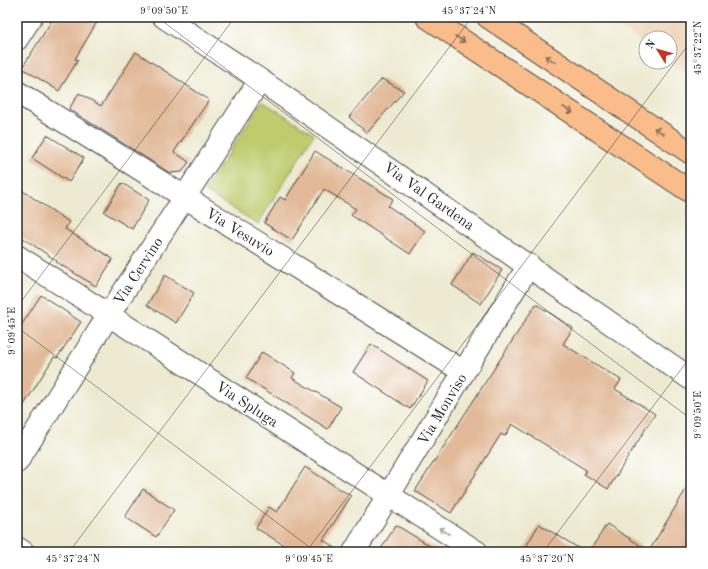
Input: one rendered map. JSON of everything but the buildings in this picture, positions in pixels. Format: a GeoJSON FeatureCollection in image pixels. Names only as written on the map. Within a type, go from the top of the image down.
{"type":"FeatureCollection","features":[{"type":"Feature","properties":{"kind":"highway"},"geometry":{"type":"LineString","coordinates":[[427,17],[691,192]]}},
{"type":"Feature","properties":{"kind":"highway"},"geometry":{"type":"LineString","coordinates":[[488,17],[691,152]]}},
{"type":"Feature","properties":{"kind":"street"},"geometry":{"type":"LineString","coordinates":[[17,39],[31,17]]}},
{"type":"Feature","properties":{"kind":"street","name":"Via Val Gardena"},"geometry":{"type":"LineString","coordinates":[[164,17],[260,80],[529,265],[691,379]]}},
{"type":"Feature","properties":{"kind":"street","name":"Via Cervino"},"geometry":{"type":"LineString","coordinates":[[17,462],[108,316],[260,80]]}},
{"type":"Feature","properties":{"kind":"street","name":"Via Vesuvio"},"geometry":{"type":"LineString","coordinates":[[17,92],[464,372]]}},
{"type":"Feature","properties":{"kind":"street","name":"Via Spluga"},"geometry":{"type":"LineString","coordinates":[[17,256],[108,316],[477,552]]}},
{"type":"Feature","properties":{"kind":"street","name":"Via Monviso"},"geometry":{"type":"LineString","coordinates":[[354,552],[529,265]]}},
{"type":"Feature","properties":{"kind":"street"},"geometry":{"type":"LineString","coordinates":[[17,548],[23,552]]}},
{"type":"Feature","properties":{"kind":"shaded area"},"geometry":{"type":"Polygon","coordinates":[[[605,17],[691,17],[691,76],[678,67],[678,30],[638,30],[638,40],[605,17]]]}},
{"type":"Feature","properties":{"kind":"green space"},"geometry":{"type":"Polygon","coordinates":[[[262,101],[314,134],[258,224],[204,191],[262,101]]]}}]}
